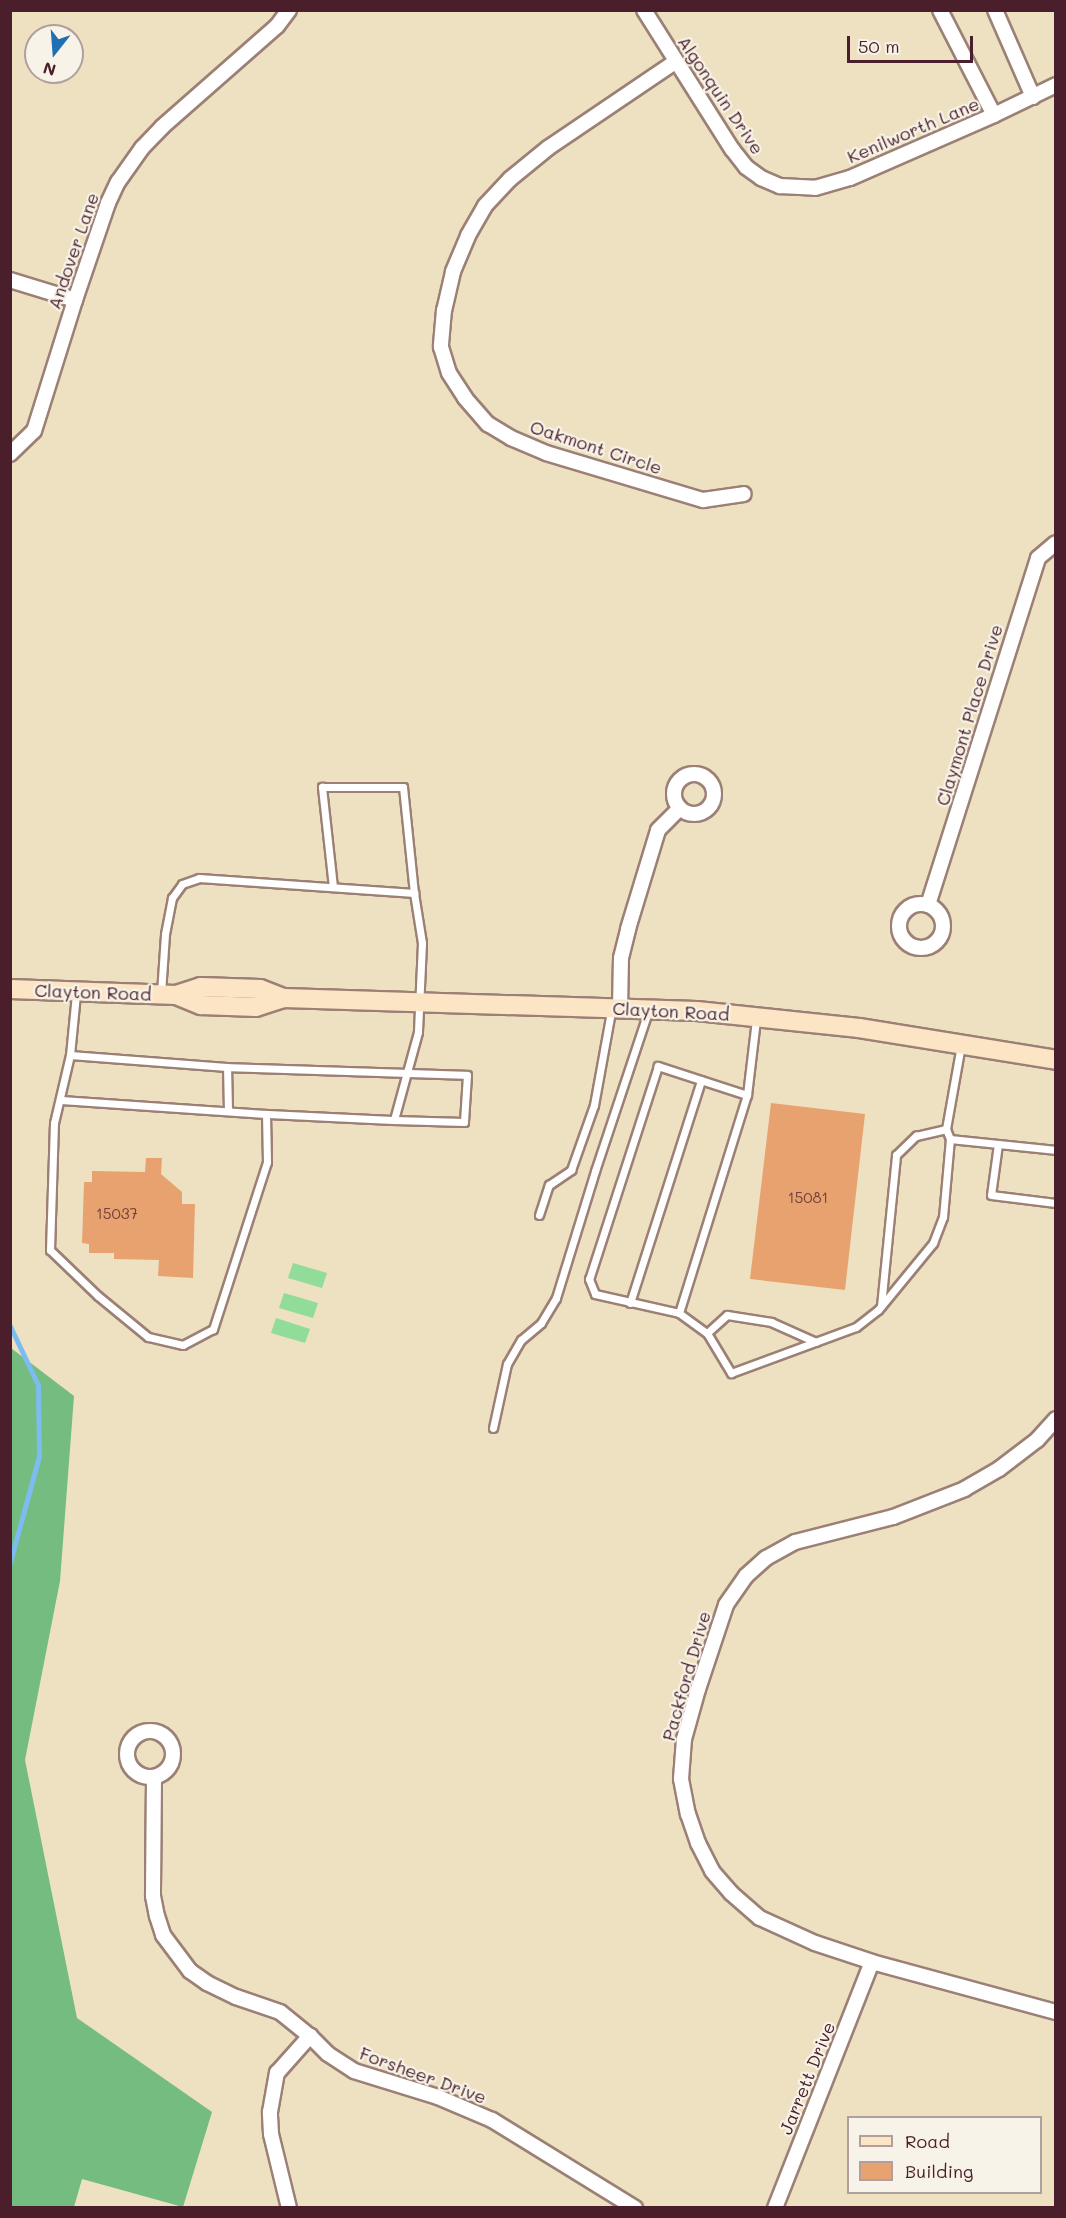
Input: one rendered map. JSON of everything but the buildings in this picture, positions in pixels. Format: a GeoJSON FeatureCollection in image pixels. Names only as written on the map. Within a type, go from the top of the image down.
{"type":"FeatureCollection","features":[{"type":"Feature","properties":{"kind":"main road","name":"Clayton Road"},"geometry":{"type":"LineString","coordinates":[[10,989],[169,994],[201,987],[260,989],[284,998],[616,1008],[756,1017],[961,1043],[1056,1060]]}},
{"type":"Feature","properties":{"kind":"street","name":"Andover Lane"},"geometry":{"type":"LineString","coordinates":[[10,454],[34,431],[108,203],[130,163],[162,128],[277,27],[289,10]]}},
{"type":"Feature","properties":{"kind":"street","name":"Algonquin Drive"},"geometry":{"type":"LineString","coordinates":[[644,10],[675,62],[746,166],[761,178],[780,186]]}},
{"type":"Feature","properties":{"kind":"street"},"geometry":{"type":"LineString","coordinates":[[940,10],[994,115]]}},
{"type":"Feature","properties":{"kind":"street"},"geometry":{"type":"LineString","coordinates":[[995,10],[1033,97]]}},
{"type":"Feature","properties":{"kind":"street","name":"Oakmont Circle"},"geometry":{"type":"LineString","coordinates":[[675,62],[548,148],[510,179],[485,206],[468,236],[453,272],[444,310],[441,347],[449,373],[465,398],[488,424],[511,438],[546,453],[704,500],[744,494]]}},
{"type":"Feature","properties":{"kind":"street","name":"Kenilworth Lane"},"geometry":{"type":"LineString","coordinates":[[780,186],[815,188],[850,178],[994,115],[1056,85]]}},
{"type":"Feature","properties":{"kind":"street"},"geometry":{"type":"LineString","coordinates":[[10,280],[75,300]]}},
{"type":"Feature","properties":{"kind":"street","name":"Claymont Place Drive"},"geometry":{"type":"LineString","coordinates":[[928,905],[1038,558],[1056,543]]}},
{"type":"Feature","properties":{"kind":"street"},"geometry":{"type":"LineString","coordinates":[[616,1008],[621,958],[658,830],[680,808]]}},
{"type":"Feature","properties":{"kind":"street","name":"Packford Drive"},"geometry":{"type":"LineString","coordinates":[[1056,1419],[1037,1440],[965,1489],[893,1517],[795,1542],[766,1558],[746,1576],[726,1605],[722,1616],[684,1739],[681,1779],[688,1814],[698,1843],[712,1871],[731,1893],[760,1918],[815,1943],[872,1962],[1056,2012]]}},
{"type":"Feature","properties":{"kind":"street","name":"Forsheer Drive"},"geometry":{"type":"LineString","coordinates":[[154,1778],[153,1896],[163,1935],[190,1971],[207,1983],[236,1997],[280,2012],[328,2054],[354,2071],[438,2097],[492,2120],[635,2208]]}},
{"type":"Feature","properties":{"kind":"street","name":"Jarrett Drive"},"geometry":{"type":"LineString","coordinates":[[775,2208],[872,1962]]}},
{"type":"Feature","properties":{"kind":"street"},"geometry":{"type":"LineString","coordinates":[[288,2208],[271,2134],[270,2112],[277,2073],[310,2036]]}},
{"type":"Feature","properties":{"kind":"lane"},"geometry":{"type":"LineString","coordinates":[[333,887],[322,787],[403,787],[414,893],[422,943],[418,1032],[394,1120]]}},
{"type":"Feature","properties":{"kind":"lane"},"geometry":{"type":"LineString","coordinates":[[169,994],[165,934],[172,898],[182,884],[199,878],[414,893]]}},
{"type":"Feature","properties":{"kind":"lane"},"geometry":{"type":"LineString","coordinates":[[77,991],[70,1055],[54,1123],[50,1251],[98,1296],[148,1337],[183,1345],[213,1329],[267,1162],[266,1114]]}},
{"type":"Feature","properties":{"kind":"lane"},"geometry":{"type":"LineString","coordinates":[[539,1215],[549,1185],[571,1170],[594,1106],[616,1008]]}},
{"type":"Feature","properties":{"kind":"lane"},"geometry":{"type":"LineString","coordinates":[[493,1428],[507,1364],[521,1340],[541,1323],[556,1298],[595,1171],[649,1010]]}},
{"type":"Feature","properties":{"kind":"lane"},"geometry":{"type":"LineString","coordinates":[[679,1313],[747,1095],[756,1017]]}},
{"type":"Feature","properties":{"kind":"lane"},"geometry":{"type":"LineString","coordinates":[[747,1095],[658,1066],[589,1279],[595,1294],[679,1313],[707,1333],[731,1373],[856,1327],[881,1306],[933,1243],[943,1217],[950,1139],[946,1129],[961,1043]]}},
{"type":"Feature","properties":{"kind":"lane"},"geometry":{"type":"LineString","coordinates":[[61,1100],[266,1114],[464,1122],[467,1075],[227,1066],[70,1055]]}},
{"type":"Feature","properties":{"kind":"lane"},"geometry":{"type":"LineString","coordinates":[[227,1066],[228,1110]]}},
{"type":"Feature","properties":{"kind":"lane"},"geometry":{"type":"LineString","coordinates":[[630,1303],[701,1080]]}},
{"type":"Feature","properties":{"kind":"lane"},"geometry":{"type":"LineString","coordinates":[[881,1306],[897,1155],[916,1136],[946,1129]]}},
{"type":"Feature","properties":{"kind":"lane"},"geometry":{"type":"LineString","coordinates":[[950,1139],[1056,1150]]}},
{"type":"Feature","properties":{"kind":"lane"},"geometry":{"type":"LineString","coordinates":[[998,1144],[991,1195],[1056,1203]]}},
{"type":"Feature","properties":{"kind":"lane"},"geometry":{"type":"LineString","coordinates":[[707,1333],[727,1315],[771,1322],[816,1342]]}},
{"type":"Feature","properties":{"kind":"green space"},"geometry":{"type":"Polygon","coordinates":[[[293,1263],[327,1273],[322,1288],[288,1278],[293,1263]]]}},
{"type":"Feature","properties":{"kind":"green space"},"geometry":{"type":"Polygon","coordinates":[[[284,1293],[318,1303],[313,1318],[279,1308],[284,1293]]]}},
{"type":"Feature","properties":{"kind":"green space"},"geometry":{"type":"Polygon","coordinates":[[[276,1318],[310,1329],[305,1343],[271,1333],[276,1318]]]}},
{"type":"Feature","properties":{"kind":"green space"},"geometry":{"type":"Polygon","coordinates":[[[11,1348],[74,1396],[60,1581],[25,1760],[77,2018],[212,2112],[183,2207],[82,2179],[74,2207],[11,2207],[11,1348]]]}},
{"type":"Feature","properties":{"kind":"waterway"},"geometry":{"type":"LineString","coordinates":[[10,1326],[38,1385],[39,1456],[10,1562]]}}]}
